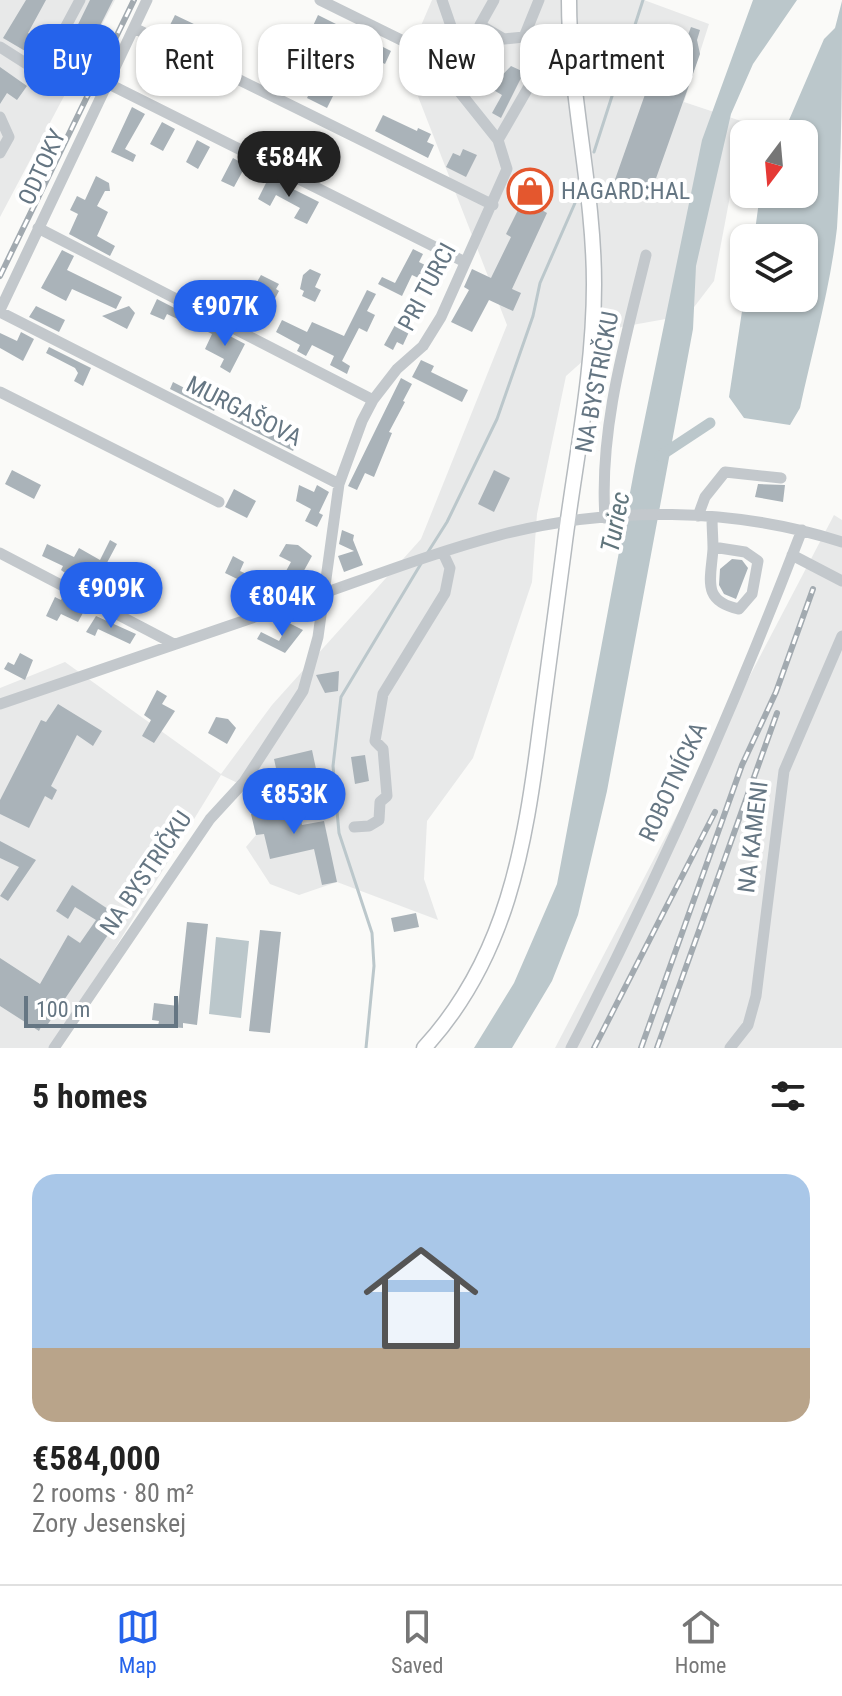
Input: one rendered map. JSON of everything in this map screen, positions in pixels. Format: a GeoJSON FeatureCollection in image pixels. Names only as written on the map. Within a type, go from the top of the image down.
{"type":"FeatureCollection","features":[{"type":"Feature","properties":{"kind":"main road"},"geometry":{"type":"LineString","coordinates":[[424,1048],[479,971],[514,887],[529,811],[587,388],[594,286],[569,0]]}},
{"type":"Feature","properties":{"kind":"street"},"geometry":{"type":"LineString","coordinates":[[0,47],[41,73],[80,0]]}},
{"type":"Feature","properties":{"kind":"street","name":"ODTOKY"},"geometry":{"type":"LineString","coordinates":[[120,57],[147,0]]}},
{"type":"Feature","properties":{"kind":"street"},"geometry":{"type":"LineString","coordinates":[[320,0],[399,39]]}},
{"type":"Feature","properties":{"kind":"street"},"geometry":{"type":"LineString","coordinates":[[442,0],[450,24]]}},
{"type":"Feature","properties":{"kind":"street"},"geometry":{"type":"LineString","coordinates":[[494,0],[480,25],[504,39],[520,37]]}},
{"type":"Feature","properties":{"kind":"street"},"geometry":{"type":"LineString","coordinates":[[529,24],[539,0]]}},
{"type":"Feature","properties":{"kind":"street"},"geometry":{"type":"LineString","coordinates":[[134,28],[493,205]]}},
{"type":"Feature","properties":{"kind":"street"},"geometry":{"type":"LineString","coordinates":[[120,90],[465,262]]}},
{"type":"Feature","properties":{"kind":"street","name":"ODTOKY"},"geometry":{"type":"LineString","coordinates":[[0,311],[101,96]]}},
{"type":"Feature","properties":{"kind":"street"},"geometry":{"type":"LineString","coordinates":[[461,96],[498,140],[523,96]]}},
{"type":"Feature","properties":{"kind":"street"},"geometry":{"type":"LineString","coordinates":[[0,117],[9,137],[0,153]]}},
{"type":"Feature","properties":{"kind":"street","name":"PRI TURCI"},"geometry":{"type":"LineString","coordinates":[[325,593],[339,484],[373,400],[397,369],[423,346],[493,205],[507,169],[498,140]]}},
{"type":"Feature","properties":{"kind":"street"},"geometry":{"type":"LineString","coordinates":[[38,228],[373,400]]}},
{"type":"Feature","properties":{"kind":"street","name":"NA BYSTRIČKU"},"geometry":{"type":"LineString","coordinates":[[609,517],[602,474],[612,412],[646,255]]}},
{"type":"Feature","properties":{"kind":"street","name":"MURGAŠOVA"},"geometry":{"type":"LineString","coordinates":[[0,311],[339,484]]}},
{"type":"Feature","properties":{"kind":"street"},"geometry":{"type":"LineString","coordinates":[[0,392],[219,502]]}},
{"type":"Feature","properties":{"kind":"street"},"geometry":{"type":"LineString","coordinates":[[698,516],[705,497],[725,472],[781,478]]}},
{"type":"Feature","properties":{"kind":"street"},"geometry":{"type":"LineString","coordinates":[[0,704],[502,535],[609,517],[673,515],[712,517],[802,530],[842,542]]}},
{"type":"Feature","properties":{"kind":"street"},"geometry":{"type":"LineString","coordinates":[[712,517],[709,582],[714,598],[739,609],[752,594],[758,561],[745,552],[713,547]]}},
{"type":"Feature","properties":{"kind":"street","name":"ROBOTNÍCKA"},"geometry":{"type":"LineString","coordinates":[[571,1048],[705,768],[802,530]]}},
{"type":"Feature","properties":{"kind":"street"},"geometry":{"type":"LineString","coordinates":[[0,553],[174,644]]}},
{"type":"Feature","properties":{"kind":"street"},"geometry":{"type":"LineString","coordinates":[[354,827],[369,826],[379,820],[380,802],[387,796],[383,749],[375,741],[383,694],[445,593],[450,568],[442,553]]}},
{"type":"Feature","properties":{"kind":"street"},"geometry":{"type":"LineString","coordinates":[[792,555],[842,581]]}},
{"type":"Feature","properties":{"kind":"street","name":"NA BYSTRIČKU"},"geometry":{"type":"LineString","coordinates":[[54,1048],[210,819],[244,782],[296,702],[315,651],[325,593]]}},
{"type":"Feature","properties":{"kind":"street","name":"NA KAMENI"},"geometry":{"type":"LineString","coordinates":[[730,1048],[748,1025],[756,996],[784,771],[842,636]]}},
{"type":"Feature","properties":{"kind":"shaded area"},"geometry":{"type":"Polygon","coordinates":[[[0,0],[115,0],[102,24],[24,24],[24,96],[64,96],[0,217],[0,0]]]}},
{"type":"Feature","properties":{"kind":"shaded area"},"geometry":{"type":"Polygon","coordinates":[[[432,0],[644,0],[709,24],[693,74],[693,24],[520,24],[520,96],[686,96],[684,102],[738,120],[730,120],[730,196],[714,281],[688,315],[621,327],[566,376],[537,514],[532,582],[473,758],[427,821],[424,879],[438,920],[337,882],[299,895],[270,884],[246,847],[256,835],[246,787],[221,775],[54,1048],[0,1048],[0,688],[65,662],[221,774],[272,705],[421,539],[507,325],[418,96],[504,96],[504,24],[422,24],[432,0]]]}},
{"type":"Feature","properties":{"kind":"shaded area"},"geometry":{"type":"Polygon","coordinates":[[[753,0],[797,0],[753,64],[731,114],[696,266],[693,329],[607,791],[578,915],[552,981],[512,1048],[474,1048],[514,983],[557,884],[635,466],[702,140],[753,0]]]}},
{"type":"Feature","properties":{"kind":"shaded area"},"geometry":{"type":"Polygon","coordinates":[[[842,1],[837,228],[826,296],[800,408],[790,425],[744,418],[729,397],[742,312],[818,312],[818,224],[756,224],[758,208],[818,208],[818,120],[789,120],[824,39],[835,28],[842,1]]]}},
{"type":"Feature","properties":{"kind":"shaded area"},"geometry":{"type":"Polygon","coordinates":[[[834,515],[842,520],[842,1048],[555,1048],[834,515]]]}},
{"type":"Feature","properties":{"kind":"shaded area"},"geometry":{"type":"Polygon","coordinates":[[[216,937],[249,941],[241,1018],[209,1014],[216,937]]]}},
{"type":"Feature","properties":{"kind":"building"},"geometry":{"type":"Polygon","coordinates":[[[26,0],[46,0],[33,24],[24,24],[24,50],[3,38],[26,0]]]}},
{"type":"Feature","properties":{"kind":"building"},"geometry":{"type":"Polygon","coordinates":[[[90,0],[113,0],[101,24],[78,24],[90,0]]]}},
{"type":"Feature","properties":{"kind":"building"},"geometry":{"type":"Polygon","coordinates":[[[175,15],[194,24],[170,24],[175,15]]]}},
{"type":"Feature","properties":{"kind":"building"},"geometry":{"type":"Polygon","coordinates":[[[318,15],[336,24],[314,24],[318,15]]]}},
{"type":"Feature","properties":{"kind":"building"},"geometry":{"type":"Polygon","coordinates":[[[693,28],[700,30],[697,40],[700,54],[693,74],[693,28]]]}},
{"type":"Feature","properties":{"kind":"building"},"geometry":{"type":"Polygon","coordinates":[[[383,47],[391,51],[383,63],[383,47]]]}},
{"type":"Feature","properties":{"kind":"building"},"geometry":{"type":"Polygon","coordinates":[[[511,66],[520,70],[520,80],[501,118],[492,113],[504,96],[504,73],[511,66]]]}},
{"type":"Feature","properties":{"kind":"building"},"geometry":{"type":"Polygon","coordinates":[[[0,67],[24,84],[24,90],[17,100],[7,93],[0,104],[0,67]]]}},
{"type":"Feature","properties":{"kind":"building"},"geometry":{"type":"Polygon","coordinates":[[[308,96],[333,96],[327,108],[308,96]]]}},
{"type":"Feature","properties":{"kind":"building"},"geometry":{"type":"Polygon","coordinates":[[[644,96],[685,96],[648,201],[612,188],[644,96]]]}},
{"type":"Feature","properties":{"kind":"building"},"geometry":{"type":"Polygon","coordinates":[[[132,107],[145,114],[125,149],[136,155],[133,162],[111,152],[132,107]]]}},
{"type":"Feature","properties":{"kind":"building"},"geometry":{"type":"Polygon","coordinates":[[[383,115],[431,134],[427,142],[434,145],[428,158],[375,131],[383,115]]]}},
{"type":"Feature","properties":{"kind":"building"},"geometry":{"type":"Polygon","coordinates":[[[162,122],[175,129],[163,151],[150,144],[162,122]]]}},
{"type":"Feature","properties":{"kind":"building"},"geometry":{"type":"Polygon","coordinates":[[[197,140],[210,147],[198,169],[186,162],[197,140]]]}},
{"type":"Feature","properties":{"kind":"building"},"geometry":{"type":"Polygon","coordinates":[[[463,149],[477,155],[466,177],[446,167],[453,153],[460,156],[463,149]]]}},
{"type":"Feature","properties":{"kind":"building"},"geometry":{"type":"Polygon","coordinates":[[[233,158],[246,165],[234,187],[221,181],[233,158]]]}},
{"type":"Feature","properties":{"kind":"building"},"geometry":{"type":"Polygon","coordinates":[[[96,176],[109,183],[110,191],[105,191],[97,206],[108,212],[97,236],[115,246],[110,256],[69,234],[78,214],[70,210],[77,196],[85,200],[96,176]]]}},
{"type":"Feature","properties":{"kind":"building"},"geometry":{"type":"Polygon","coordinates":[[[269,177],[319,202],[307,224],[294,218],[300,208],[276,195],[270,206],[258,199],[269,177]]]}},
{"type":"Feature","properties":{"kind":"building"},"geometry":{"type":"Polygon","coordinates":[[[529,188],[547,197],[540,209],[547,213],[512,289],[521,293],[513,311],[489,300],[472,332],[451,322],[469,290],[464,287],[472,269],[491,278],[511,237],[506,234],[529,188]]]}},
{"type":"Feature","properties":{"kind":"building"},"geometry":{"type":"Polygon","coordinates":[[[413,249],[423,254],[419,262],[439,272],[433,285],[412,275],[402,296],[378,284],[382,277],[395,283],[413,249]]]}},
{"type":"Feature","properties":{"kind":"building"},"geometry":{"type":"Polygon","coordinates":[[[62,250],[74,256],[67,270],[122,297],[116,309],[72,289],[66,301],[41,288],[62,250]]]}},
{"type":"Feature","properties":{"kind":"building"},"geometry":{"type":"Polygon","coordinates":[[[310,269],[321,274],[315,287],[321,290],[315,302],[302,296],[304,291],[300,289],[303,275],[310,269]]]}},
{"type":"Feature","properties":{"kind":"building"},"geometry":{"type":"Polygon","coordinates":[[[261,275],[279,284],[276,289],[279,291],[271,306],[263,302],[254,329],[235,320],[261,275]]]}},
{"type":"Feature","properties":{"kind":"building"},"geometry":{"type":"Polygon","coordinates":[[[367,290],[376,294],[367,311],[375,315],[367,332],[359,328],[342,361],[350,366],[347,374],[330,365],[334,356],[312,345],[306,356],[297,351],[300,345],[276,332],[282,320],[307,332],[312,322],[344,336],[367,290]]]}},
{"type":"Feature","properties":{"kind":"building"},"geometry":{"type":"Polygon","coordinates":[[[157,299],[196,319],[192,326],[167,314],[164,320],[150,314],[157,299]]]}},
{"type":"Feature","properties":{"kind":"building"},"geometry":{"type":"Polygon","coordinates":[[[36,306],[65,320],[59,332],[29,317],[36,306]]]}},
{"type":"Feature","properties":{"kind":"building"},"geometry":{"type":"Polygon","coordinates":[[[129,306],[135,313],[127,329],[102,316],[129,306]]]}},
{"type":"Feature","properties":{"kind":"building"},"geometry":{"type":"Polygon","coordinates":[[[395,325],[409,332],[403,345],[397,342],[393,350],[384,345],[395,325]]]}},
{"type":"Feature","properties":{"kind":"building"},"geometry":{"type":"Polygon","coordinates":[[[211,326],[245,344],[230,373],[220,367],[224,359],[205,349],[212,334],[208,332],[211,326]]]}},
{"type":"Feature","properties":{"kind":"building"},"geometry":{"type":"Polygon","coordinates":[[[21,332],[34,339],[23,361],[0,348],[0,333],[17,341],[21,332]]]}},
{"type":"Feature","properties":{"kind":"building"},"geometry":{"type":"Polygon","coordinates":[[[49,347],[91,368],[83,386],[74,381],[78,373],[75,368],[46,353],[49,347]]]}},
{"type":"Feature","properties":{"kind":"building"},"geometry":{"type":"Polygon","coordinates":[[[421,360],[434,366],[431,372],[468,390],[462,402],[412,377],[421,360]]]}},
{"type":"Feature","properties":{"kind":"building"},"geometry":{"type":"Polygon","coordinates":[[[401,378],[412,384],[405,402],[389,432],[392,433],[374,477],[365,473],[357,490],[348,486],[401,378]]]}},
{"type":"Feature","properties":{"kind":"building"},"geometry":{"type":"Polygon","coordinates":[[[173,382],[217,405],[214,411],[170,389],[173,382]]]}},
{"type":"Feature","properties":{"kind":"building"},"geometry":{"type":"Polygon","coordinates":[[[236,406],[263,424],[265,420],[275,424],[271,434],[298,442],[293,451],[230,419],[236,406]]]}},
{"type":"Feature","properties":{"kind":"building"},"geometry":{"type":"Polygon","coordinates":[[[12,470],[41,485],[34,499],[5,484],[12,470]]]}},
{"type":"Feature","properties":{"kind":"building"},"geometry":{"type":"Polygon","coordinates":[[[494,470],[510,478],[494,512],[478,504],[494,470]]]}},
{"type":"Feature","properties":{"kind":"building"},"geometry":{"type":"Polygon","coordinates":[[[758,484],[785,485],[783,502],[755,497],[758,484]]]}},
{"type":"Feature","properties":{"kind":"building"},"geometry":{"type":"Polygon","coordinates":[[[299,485],[314,492],[317,485],[329,492],[319,513],[323,515],[317,527],[305,521],[311,509],[296,501],[299,485]]]}},
{"type":"Feature","properties":{"kind":"building"},"geometry":{"type":"Polygon","coordinates":[[[234,489],[256,501],[247,518],[225,507],[234,489]]]}},
{"type":"Feature","properties":{"kind":"building"},"geometry":{"type":"Polygon","coordinates":[[[342,530],[354,535],[363,565],[344,572],[338,556],[354,551],[339,544],[342,530]]]}},
{"type":"Feature","properties":{"kind":"building"},"geometry":{"type":"Polygon","coordinates":[[[110,540],[117,544],[101,574],[89,564],[84,575],[76,571],[72,578],[61,570],[63,566],[42,556],[47,544],[74,557],[79,548],[100,560],[110,540]]]}},
{"type":"Feature","properties":{"kind":"building"},"geometry":{"type":"Polygon","coordinates":[[[286,544],[298,545],[312,556],[295,587],[281,580],[291,562],[279,556],[286,544]]]}},
{"type":"Feature","properties":{"kind":"building"},"geometry":{"type":"Polygon","coordinates":[[[233,556],[244,562],[240,571],[264,582],[266,578],[276,583],[270,595],[225,573],[233,556]]]}},
{"type":"Feature","properties":{"kind":"building"},"geometry":{"type":"Polygon","coordinates":[[[732,559],[742,560],[748,568],[736,599],[724,594],[719,585],[720,569],[732,559]]]}},
{"type":"Feature","properties":{"kind":"building"},"geometry":{"type":"Polygon","coordinates":[[[63,596],[84,611],[78,622],[61,614],[57,621],[46,616],[55,597],[61,600],[63,596]]]}},
{"type":"Feature","properties":{"kind":"building"},"geometry":{"type":"Polygon","coordinates":[[[96,616],[136,634],[130,644],[98,629],[95,636],[86,632],[96,616]]]}},
{"type":"Feature","properties":{"kind":"building"},"geometry":{"type":"Polygon","coordinates":[[[289,623],[303,630],[285,653],[257,639],[261,632],[279,641],[289,623]]]}},
{"type":"Feature","properties":{"kind":"building"},"geometry":{"type":"Polygon","coordinates":[[[20,653],[33,660],[25,680],[4,669],[8,662],[14,665],[20,653]]]}},
{"type":"Feature","properties":{"kind":"building"},"geometry":{"type":"Polygon","coordinates":[[[339,671],[338,691],[325,693],[316,675],[339,671]]]}},
{"type":"Feature","properties":{"kind":"building"},"geometry":{"type":"Polygon","coordinates":[[[157,690],[167,696],[162,704],[175,711],[154,743],[142,736],[151,720],[144,715],[157,690]]]}},
{"type":"Feature","properties":{"kind":"building"},"geometry":{"type":"Polygon","coordinates":[[[58,704],[102,731],[93,746],[77,735],[51,786],[57,790],[52,800],[45,796],[29,828],[0,814],[0,800],[41,720],[46,722],[58,704]]]}},
{"type":"Feature","properties":{"kind":"building"},"geometry":{"type":"Polygon","coordinates":[[[216,717],[228,719],[236,728],[227,744],[208,733],[216,717]]]}},
{"type":"Feature","properties":{"kind":"building"},"geometry":{"type":"Polygon","coordinates":[[[312,750],[322,797],[293,802],[288,775],[278,777],[274,759],[312,750]]]}},
{"type":"Feature","properties":{"kind":"building"},"geometry":{"type":"Polygon","coordinates":[[[365,755],[369,781],[355,784],[351,757],[365,755]]]}},
{"type":"Feature","properties":{"kind":"building"},"geometry":{"type":"Polygon","coordinates":[[[270,797],[273,807],[297,802],[302,825],[324,821],[337,882],[322,885],[314,849],[270,859],[264,834],[256,835],[251,814],[259,812],[256,800],[270,797]]]}},
{"type":"Feature","properties":{"kind":"building"},"geometry":{"type":"Polygon","coordinates":[[[0,841],[36,860],[8,901],[0,896],[19,867],[0,858],[0,841]]]}},
{"type":"Feature","properties":{"kind":"building"},"geometry":{"type":"Polygon","coordinates":[[[72,885],[120,917],[46,1027],[42,1025],[39,1031],[0,1006],[0,958],[40,984],[68,935],[80,943],[96,920],[75,907],[68,919],[56,911],[72,885]]]}},
{"type":"Feature","properties":{"kind":"building"},"geometry":{"type":"Polygon","coordinates":[[[416,913],[419,927],[394,932],[391,918],[416,913]]]}},
{"type":"Feature","properties":{"kind":"building"},"geometry":{"type":"Polygon","coordinates":[[[187,922],[208,924],[197,1025],[183,1023],[183,1028],[158,1026],[159,1021],[152,1020],[154,1003],[178,1006],[187,922]]]}},
{"type":"Feature","properties":{"kind":"building"},"geometry":{"type":"Polygon","coordinates":[[[260,930],[281,932],[270,1033],[249,1031],[260,930]]]}},
{"type":"Feature","properties":{"kind":"waterway"},"geometry":{"type":"LineString","coordinates":[[594,152],[643,0]]}},
{"type":"Feature","properties":{"kind":"waterway"},"geometry":{"type":"LineString","coordinates":[[428,552],[447,522],[497,419],[533,316],[540,283],[575,203]]}},
{"type":"Feature","properties":{"kind":"waterway"},"geometry":{"type":"LineString","coordinates":[[660,456],[710,423]]}},
{"type":"Feature","properties":{"kind":"waterway"},"geometry":{"type":"LineString","coordinates":[[366,1048],[374,966],[372,933],[339,833],[333,766],[341,697],[422,562]]}},
{"type":"Feature","properties":{"kind":"railway"},"geometry":{"type":"LineString","coordinates":[[0,276],[134,0]]}},
{"type":"Feature","properties":{"kind":"railway"},"geometry":{"type":"LineString","coordinates":[[641,1048],[742,765],[776,692],[813,589]]}},
{"type":"Feature","properties":{"kind":"railway"},"geometry":{"type":"LineString","coordinates":[[657,1048],[777,713]]}},
{"type":"Feature","properties":{"kind":"railway"},"geometry":{"type":"LineString","coordinates":[[594,1048],[715,812]]}},
{"type":"Feature","properties":{"kind":"place","name":"HAGARD:HAL"},"geometry":{"type":"Point","coordinates":[530,191]}},
{"type":"Feature","properties":{"kind":"water label","name":"Turiec"},"geometry":{"type":"Point","coordinates":[615,522]}}]}
